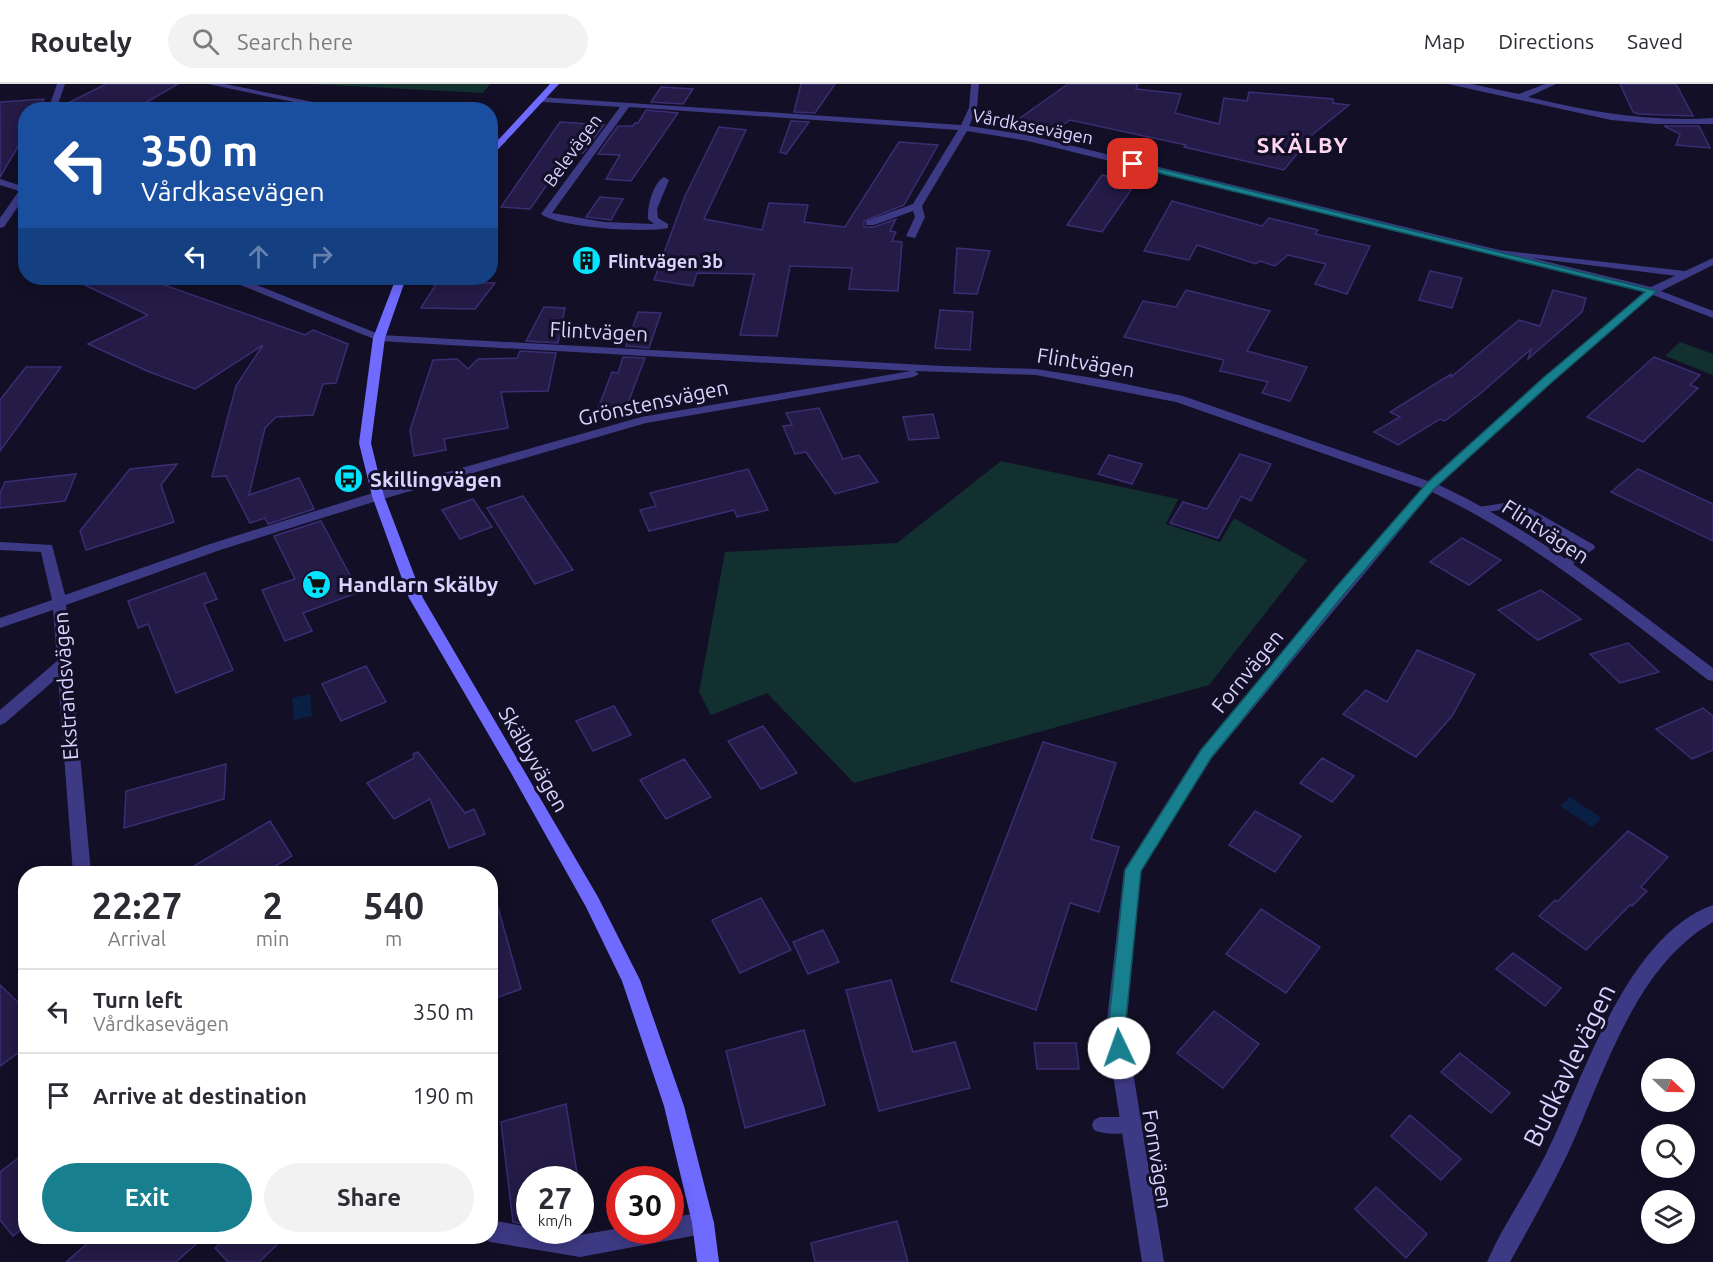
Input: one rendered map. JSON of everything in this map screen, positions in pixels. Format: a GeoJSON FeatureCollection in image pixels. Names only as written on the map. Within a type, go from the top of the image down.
{"type":"FeatureCollection","features":[{"type":"Feature","properties":{"kind":"street"},"geometry":{"type":"LineString","coordinates":[[55,102],[61,84]]}},
{"type":"Feature","properties":{"kind":"street"},"geometry":{"type":"LineString","coordinates":[[213,84],[320,102]]}},
{"type":"Feature","properties":{"kind":"street"},"geometry":{"type":"LineString","coordinates":[[498,146],[555,84]]}},
{"type":"Feature","properties":{"kind":"street"},"geometry":{"type":"LineString","coordinates":[[870,224],[917,206],[974,108],[975,84]]}},
{"type":"Feature","properties":{"kind":"street"},"geometry":{"type":"LineString","coordinates":[[1452,84],[1472,85],[1598,115],[1645,120],[1713,121]]}},
{"type":"Feature","properties":{"kind":"street"},"geometry":{"type":"LineString","coordinates":[[1522,96],[1552,84]]}},
{"type":"Feature","properties":{"kind":"street","name":"Vårdkasevägen"},"geometry":{"type":"LineString","coordinates":[[543,99],[964,128],[1028,138],[1653,291],[1713,315]]}},
{"type":"Feature","properties":{"kind":"street","name":"Belevägen"},"geometry":{"type":"LineString","coordinates":[[626,105],[546,214],[558,219],[580,222],[652,228],[664,226],[653,219],[652,209],[664,180]]}},
{"type":"Feature","properties":{"kind":"street"},"geometry":{"type":"LineString","coordinates":[[498,141],[502,142]]}},
{"type":"Feature","properties":{"kind":"street"},"geometry":{"type":"LineString","coordinates":[[0,182],[18,187]]}},
{"type":"Feature","properties":{"kind":"street"},"geometry":{"type":"LineString","coordinates":[[0,225],[18,199]]}},
{"type":"Feature","properties":{"kind":"street"},"geometry":{"type":"LineString","coordinates":[[899,204],[917,206]]}},
{"type":"Feature","properties":{"kind":"street"},"geometry":{"type":"LineString","coordinates":[[911,236],[920,217],[917,206]]}},
{"type":"Feature","properties":{"kind":"street","name":"Fornvägen"},"geometry":{"type":"LineString","coordinates":[[1153,1262],[1116,1029],[1133,870],[1206,754],[1430,486],[1547,380],[1653,291],[1713,261]]}},
{"type":"Feature","properties":{"kind":"street","name":"Flintvägen"},"geometry":{"type":"LineString","coordinates":[[249,285],[379,338],[942,369],[1036,372],[1179,399],[1430,486],[1479,510],[1565,564],[1713,676]]}},
{"type":"Feature","properties":{"kind":"street","name":"Skälbyvägen"},"geometry":{"type":"LineString","coordinates":[[398,285],[379,338],[365,443],[378,495],[416,598],[592,902],[631,980],[674,1106],[703,1223],[708,1262]]}},
{"type":"Feature","properties":{"kind":"street","name":"Grönstensvägen"},"geometry":{"type":"LineString","coordinates":[[378,495],[645,420],[942,369]]}},
{"type":"Feature","properties":{"kind":"street"},"geometry":{"type":"LineString","coordinates":[[0,623],[215,547],[378,495]]}},
{"type":"Feature","properties":{"kind":"street","name":"Ekstrandsvägen"},"geometry":{"type":"LineString","coordinates":[[0,546],[47,548],[58,601],[65,662],[68,726],[81,866]]}},
{"type":"Feature","properties":{"kind":"street"},"geometry":{"type":"LineString","coordinates":[[0,719],[65,662]]}},
{"type":"Feature","properties":{"kind":"street","name":"Budkavlevägen"},"geometry":{"type":"LineString","coordinates":[[1498,1262],[1560,1147],[1616,1026],[1647,972],[1670,943],[1713,913]]}},
{"type":"Feature","properties":{"kind":"street"},"geometry":{"type":"LineString","coordinates":[[684,1227],[703,1223]]}},
{"type":"Feature","properties":{"kind":"street"},"geometry":{"type":"LineString","coordinates":[[498,1232],[580,1246],[606,1241]]}},
{"type":"Feature","properties":{"kind":"lane"},"geometry":{"type":"LineString","coordinates":[[1484,250],[1685,274]]}},
{"type":"Feature","properties":{"kind":"lane"},"geometry":{"type":"LineString","coordinates":[[1479,510],[1517,504],[1590,548],[1565,564]]}},
{"type":"Feature","properties":{"kind":"lane"},"geometry":{"type":"LineString","coordinates":[[1100,1125],[1131,1125]]}},
{"type":"Feature","properties":{"kind":"green space"},"geometry":{"type":"Polygon","coordinates":[[[312,84],[490,84],[483,93],[312,84]]]}},
{"type":"Feature","properties":{"kind":"green space"},"geometry":{"type":"Polygon","coordinates":[[[1680,342],[1713,354],[1713,375],[1665,356],[1680,342]]]}},
{"type":"Feature","properties":{"kind":"green space"},"geometry":{"type":"Polygon","coordinates":[[[1001,461],[1178,499],[1166,524],[1220,542],[1234,518],[1307,560],[1209,685],[854,783],[767,693],[711,715],[699,692],[725,552],[897,543],[1001,461]]]}},
{"type":"Feature","properties":{"kind":"water"},"geometry":{"type":"Polygon","coordinates":[[[310,694],[312,716],[294,720],[292,698],[310,694]]]}},
{"type":"Feature","properties":{"kind":"water"},"geometry":{"type":"Polygon","coordinates":[[[1570,797],[1602,818],[1592,827],[1560,806],[1570,797]]]}},
{"type":"Feature","properties":{"kind":"building"},"geometry":{"type":"Polygon","coordinates":[[[106,84],[178,84],[147,102],[70,102],[106,84]]]}},
{"type":"Feature","properties":{"kind":"building"},"geometry":{"type":"Polygon","coordinates":[[[801,84],[835,84],[815,113],[794,112],[801,84]]]}},
{"type":"Feature","properties":{"kind":"building"},"geometry":{"type":"Polygon","coordinates":[[[1068,84],[1138,84],[1136,89],[1181,94],[1175,113],[1219,124],[1224,98],[1247,101],[1249,92],[1333,99],[1333,103],[1349,105],[1313,134],[1284,170],[1184,147],[1186,145],[1070,120],[1052,133],[1013,123],[1068,84]]]}},
{"type":"Feature","properties":{"kind":"building"},"geometry":{"type":"Polygon","coordinates":[[[1620,84],[1676,84],[1693,116],[1633,112],[1620,84]]]}},
{"type":"Feature","properties":{"kind":"building"},"geometry":{"type":"Polygon","coordinates":[[[661,87],[693,89],[683,104],[651,102],[661,87]]]}},
{"type":"Feature","properties":{"kind":"building"},"geometry":{"type":"Polygon","coordinates":[[[44,99],[43,102],[18,102],[18,147],[0,177],[0,102],[44,99]]]}},
{"type":"Feature","properties":{"kind":"building"},"geometry":{"type":"Polygon","coordinates":[[[646,110],[678,113],[631,181],[606,179],[620,155],[598,154],[618,126],[633,126],[638,123],[646,110]]]}},
{"type":"Feature","properties":{"kind":"building"},"geometry":{"type":"Polygon","coordinates":[[[791,121],[809,122],[786,154],[780,152],[791,121]]]}},
{"type":"Feature","properties":{"kind":"building"},"geometry":{"type":"Polygon","coordinates":[[[560,122],[604,125],[583,153],[569,153],[530,209],[501,207],[560,122]]]}},
{"type":"Feature","properties":{"kind":"building"},"geometry":{"type":"Polygon","coordinates":[[[1664,126],[1699,126],[1710,148],[1676,145],[1680,134],[1664,126]]]}},
{"type":"Feature","properties":{"kind":"building"},"geometry":{"type":"Polygon","coordinates":[[[719,127],[746,130],[704,219],[762,230],[769,203],[808,205],[804,222],[845,227],[899,142],[938,145],[904,205],[864,221],[864,227],[874,227],[896,219],[890,231],[896,232],[892,241],[902,242],[898,291],[849,289],[852,268],[790,266],[777,336],[740,335],[754,274],[697,273],[693,286],[654,280],[685,196],[719,127]]]}},
{"type":"Feature","properties":{"kind":"building"},"geometry":{"type":"Polygon","coordinates":[[[1102,175],[1133,182],[1128,189],[1131,190],[1102,232],[1067,225],[1102,175]]]}},
{"type":"Feature","properties":{"kind":"building"},"geometry":{"type":"Polygon","coordinates":[[[600,197],[623,199],[611,220],[586,217],[600,197]]]}},
{"type":"Feature","properties":{"kind":"building"},"geometry":{"type":"Polygon","coordinates":[[[1172,201],[1262,226],[1269,218],[1318,230],[1315,234],[1370,246],[1347,294],[1315,284],[1326,264],[1288,255],[1275,266],[1260,261],[1256,264],[1197,245],[1189,260],[1144,251],[1172,201]]]}},
{"type":"Feature","properties":{"kind":"building"},"geometry":{"type":"Polygon","coordinates":[[[957,248],[990,251],[977,294],[954,293],[957,248]]]}},
{"type":"Feature","properties":{"kind":"building"},"geometry":{"type":"Polygon","coordinates":[[[1430,271],[1462,278],[1452,308],[1419,300],[1430,271]]]}},
{"type":"Feature","properties":{"kind":"building"},"geometry":{"type":"Polygon","coordinates":[[[85,285],[164,285],[305,335],[313,330],[348,344],[336,383],[323,384],[313,415],[276,417],[265,428],[249,495],[299,478],[314,509],[268,524],[265,518],[250,523],[226,476],[212,477],[236,386],[263,345],[195,389],[147,371],[88,344],[148,315],[85,285]]]}},
{"type":"Feature","properties":{"kind":"building"},"geometry":{"type":"Polygon","coordinates":[[[435,285],[493,285],[475,309],[421,308],[435,285]]]}},
{"type":"Feature","properties":{"kind":"building"},"geometry":{"type":"Polygon","coordinates":[[[1186,290],[1270,311],[1247,351],[1307,367],[1290,401],[1262,393],[1268,382],[1220,371],[1224,360],[1124,337],[1143,301],[1176,307],[1186,290]]]}},
{"type":"Feature","properties":{"kind":"building"},"geometry":{"type":"Polygon","coordinates":[[[1553,290],[1586,298],[1582,312],[1528,359],[1531,349],[1445,421],[1440,419],[1398,445],[1374,432],[1400,417],[1390,412],[1451,374],[1451,377],[1519,320],[1540,326],[1553,290]]]}},
{"type":"Feature","properties":{"kind":"building"},"geometry":{"type":"Polygon","coordinates":[[[544,307],[565,308],[558,343],[526,341],[544,307]]]}},
{"type":"Feature","properties":{"kind":"building"},"geometry":{"type":"Polygon","coordinates":[[[940,310],[973,312],[970,350],[935,348],[940,310]]]}},
{"type":"Feature","properties":{"kind":"building"},"geometry":{"type":"Polygon","coordinates":[[[638,312],[661,313],[649,348],[626,346],[638,312]]]}},
{"type":"Feature","properties":{"kind":"building"},"geometry":{"type":"Polygon","coordinates":[[[520,351],[556,353],[548,391],[501,392],[508,428],[444,439],[446,450],[414,456],[410,430],[433,360],[457,359],[468,369],[478,359],[517,358],[520,351]]]}},
{"type":"Feature","properties":{"kind":"building"},"geometry":{"type":"Polygon","coordinates":[[[623,357],[645,358],[626,408],[617,405],[597,411],[612,372],[618,373],[623,357]]]}},
{"type":"Feature","properties":{"kind":"building"},"geometry":{"type":"Polygon","coordinates":[[[1654,357],[1700,375],[1690,385],[1698,388],[1643,442],[1587,417],[1654,357]]]}},
{"type":"Feature","properties":{"kind":"building"},"geometry":{"type":"Polygon","coordinates":[[[26,367],[61,367],[0,451],[0,400],[26,367]]]}},
{"type":"Feature","properties":{"kind":"building"},"geometry":{"type":"Polygon","coordinates":[[[819,408],[843,459],[859,455],[878,482],[835,494],[806,452],[795,454],[783,426],[792,425],[786,413],[819,408]]]}},
{"type":"Feature","properties":{"kind":"building"},"geometry":{"type":"Polygon","coordinates":[[[933,414],[939,438],[909,440],[903,417],[933,414]]]}},
{"type":"Feature","properties":{"kind":"building"},"geometry":{"type":"Polygon","coordinates":[[[1240,454],[1271,464],[1251,501],[1241,496],[1218,538],[1170,523],[1183,502],[1207,509],[1240,454]]]}},
{"type":"Feature","properties":{"kind":"building"},"geometry":{"type":"Polygon","coordinates":[[[1109,455],[1142,464],[1132,484],[1098,474],[1109,455]]]}},
{"type":"Feature","properties":{"kind":"building"},"geometry":{"type":"Polygon","coordinates":[[[177,464],[161,485],[174,522],[86,550],[80,531],[130,469],[177,464]]]}},
{"type":"Feature","properties":{"kind":"building"},"geometry":{"type":"Polygon","coordinates":[[[748,469],[768,510],[737,517],[734,510],[649,531],[640,510],[656,506],[650,493],[748,469]]]}},
{"type":"Feature","properties":{"kind":"building"},"geometry":{"type":"Polygon","coordinates":[[[1638,469],[1713,504],[1713,541],[1611,492],[1638,469]]]}},
{"type":"Feature","properties":{"kind":"building"},"geometry":{"type":"Polygon","coordinates":[[[76,474],[65,501],[0,508],[0,493],[5,482],[76,474]]]}},
{"type":"Feature","properties":{"kind":"building"},"geometry":{"type":"Polygon","coordinates":[[[523,496],[573,570],[535,584],[487,508],[523,496]]]}},
{"type":"Feature","properties":{"kind":"building"},"geometry":{"type":"Polygon","coordinates":[[[473,499],[492,527],[460,539],[442,510],[473,499]]]}},
{"type":"Feature","properties":{"kind":"building","name":"Handlarn Skälby"},"geometry":{"type":"Polygon","coordinates":[[[321,521],[359,592],[303,613],[312,631],[285,641],[262,590],[295,579],[274,536],[321,521]]]}},
{"type":"Feature","properties":{"kind":"building"},"geometry":{"type":"Polygon","coordinates":[[[1462,538],[1501,560],[1469,585],[1430,562],[1462,538]]]}},
{"type":"Feature","properties":{"kind":"building"},"geometry":{"type":"Polygon","coordinates":[[[205,573],[217,599],[204,604],[233,670],[176,693],[148,624],[138,628],[128,601],[205,573]]]}},
{"type":"Feature","properties":{"kind":"building"},"geometry":{"type":"Polygon","coordinates":[[[1541,590],[1581,619],[1538,640],[1498,610],[1541,590]]]}},
{"type":"Feature","properties":{"kind":"building"},"geometry":{"type":"Polygon","coordinates":[[[1628,643],[1659,672],[1620,683],[1590,654],[1628,643]]]}},
{"type":"Feature","properties":{"kind":"building"},"geometry":{"type":"Polygon","coordinates":[[[1417,650],[1475,674],[1452,716],[1416,757],[1343,714],[1366,690],[1387,702],[1417,650]]]}},
{"type":"Feature","properties":{"kind":"building"},"geometry":{"type":"Polygon","coordinates":[[[366,666],[386,702],[341,721],[322,684],[366,666]]]}},
{"type":"Feature","properties":{"kind":"building"},"geometry":{"type":"Polygon","coordinates":[[[614,706],[631,735],[593,751],[576,721],[614,706]]]}},
{"type":"Feature","properties":{"kind":"building"},"geometry":{"type":"Polygon","coordinates":[[[1703,708],[1713,716],[1713,750],[1692,759],[1656,729],[1703,708]]]}},
{"type":"Feature","properties":{"kind":"building"},"geometry":{"type":"Polygon","coordinates":[[[763,726],[797,773],[761,789],[728,741],[763,726]]]}},
{"type":"Feature","properties":{"kind":"building"},"geometry":{"type":"Polygon","coordinates":[[[1043,742],[1116,763],[1091,839],[1119,847],[1099,912],[1070,903],[1036,1010],[951,981],[1043,742]]]}},
{"type":"Feature","properties":{"kind":"building"},"geometry":{"type":"Polygon","coordinates":[[[418,752],[465,813],[474,809],[485,834],[449,848],[430,799],[394,819],[367,783],[414,758],[413,754],[418,752]]]}},
{"type":"Feature","properties":{"kind":"building"},"geometry":{"type":"Polygon","coordinates":[[[1322,758],[1354,776],[1332,802],[1300,783],[1322,758]]]}},
{"type":"Feature","properties":{"kind":"building"},"geometry":{"type":"Polygon","coordinates":[[[684,759],[711,797],[666,819],[640,780],[684,759]]]}},
{"type":"Feature","properties":{"kind":"building"},"geometry":{"type":"Polygon","coordinates":[[[226,764],[224,799],[124,828],[126,791],[226,764]]]}},
{"type":"Feature","properties":{"kind":"building"},"geometry":{"type":"Polygon","coordinates":[[[1255,811],[1301,836],[1275,872],[1229,845],[1255,811]]]}},
{"type":"Feature","properties":{"kind":"building"},"geometry":{"type":"Polygon","coordinates":[[[270,821],[292,856],[276,866],[194,866],[270,821]]]}},
{"type":"Feature","properties":{"kind":"building"},"geometry":{"type":"Polygon","coordinates":[[[1628,831],[1668,857],[1641,887],[1647,891],[1586,950],[1539,916],[1555,900],[1557,902],[1628,831]]]}},
{"type":"Feature","properties":{"kind":"building"},"geometry":{"type":"Polygon","coordinates":[[[761,898],[791,950],[740,973],[712,920],[761,898]]]}},
{"type":"Feature","properties":{"kind":"building"},"geometry":{"type":"Polygon","coordinates":[[[498,908],[521,989],[498,997],[498,908]]]}},
{"type":"Feature","properties":{"kind":"building"},"geometry":{"type":"Polygon","coordinates":[[[1261,909],[1320,947],[1286,993],[1226,954],[1261,909]]]}},
{"type":"Feature","properties":{"kind":"building"},"geometry":{"type":"Polygon","coordinates":[[[823,930],[839,962],[808,974],[793,942],[823,930]]]}},
{"type":"Feature","properties":{"kind":"building"},"geometry":{"type":"Polygon","coordinates":[[[1513,953],[1561,988],[1545,1006],[1496,969],[1513,953]]]}},
{"type":"Feature","properties":{"kind":"building"},"geometry":{"type":"Polygon","coordinates":[[[891,980],[913,1052],[955,1042],[970,1088],[879,1111],[846,990],[891,980]]]}},
{"type":"Feature","properties":{"kind":"building"},"geometry":{"type":"Polygon","coordinates":[[[0,985],[18,1002],[18,1053],[0,1066],[0,985]]]}},
{"type":"Feature","properties":{"kind":"building"},"geometry":{"type":"Polygon","coordinates":[[[1214,1011],[1259,1044],[1223,1088],[1177,1053],[1214,1011]]]}},
{"type":"Feature","properties":{"kind":"building"},"geometry":{"type":"Polygon","coordinates":[[[804,1030],[825,1105],[745,1128],[726,1051],[804,1030]]]}},
{"type":"Feature","properties":{"kind":"building"},"geometry":{"type":"Polygon","coordinates":[[[1034,1043],[1076,1043],[1079,1069],[1037,1069],[1034,1043]]]}},
{"type":"Feature","properties":{"kind":"building"},"geometry":{"type":"Polygon","coordinates":[[[1460,1053],[1510,1093],[1491,1113],[1441,1072],[1460,1053]]]}},
{"type":"Feature","properties":{"kind":"building"},"geometry":{"type":"Polygon","coordinates":[[[566,1104],[576,1166],[516,1166],[516,1223],[513,1222],[501,1122],[566,1104]]]}},
{"type":"Feature","properties":{"kind":"building"},"geometry":{"type":"Polygon","coordinates":[[[1410,1115],[1461,1159],[1441,1180],[1391,1136],[1410,1115]]]}},
{"type":"Feature","properties":{"kind":"building"},"geometry":{"type":"Polygon","coordinates":[[[18,1158],[18,1232],[13,1236],[0,1220],[0,1172],[18,1158]]]}},
{"type":"Feature","properties":{"kind":"building"},"geometry":{"type":"Polygon","coordinates":[[[1376,1187],[1427,1234],[1406,1258],[1355,1209],[1376,1187]]]}},
{"type":"Feature","properties":{"kind":"building"},"geometry":{"type":"Polygon","coordinates":[[[897,1221],[908,1262],[815,1262],[811,1243],[897,1221]]]}},
{"type":"Feature","properties":{"kind":"building"},"geometry":{"type":"Polygon","coordinates":[[[87,1244],[196,1244],[176,1262],[66,1262],[87,1244]]]}},
{"type":"Feature","properties":{"kind":"building"},"geometry":{"type":"Polygon","coordinates":[[[219,1244],[278,1244],[259,1262],[228,1262],[215,1248],[219,1244]]]}},
{"type":"Feature","properties":{"kind":"place","name":"Flintvägen 3b"},"geometry":{"type":"Point","coordinates":[587,261]}},
{"type":"Feature","properties":{"kind":"place","name":"Skillingvägen"},"geometry":{"type":"Point","coordinates":[349,479]}},
{"type":"Feature","properties":{"kind":"place","name":"Handlarn Skälby"},"geometry":{"type":"Point","coordinates":[317,584]}},
{"type":"Feature","properties":{"kind":"district","name":"SKÄLBY"},"geometry":{"type":"Point","coordinates":[1303,144]}},
{"type":"Feature","properties":{"kind":"route"},"geometry":{"type":"LineString","coordinates":[[1119,1048],[1116,1029],[1133,870],[1206,754],[1430,486],[1547,380],[1653,291],[1133,164]]}}]}
